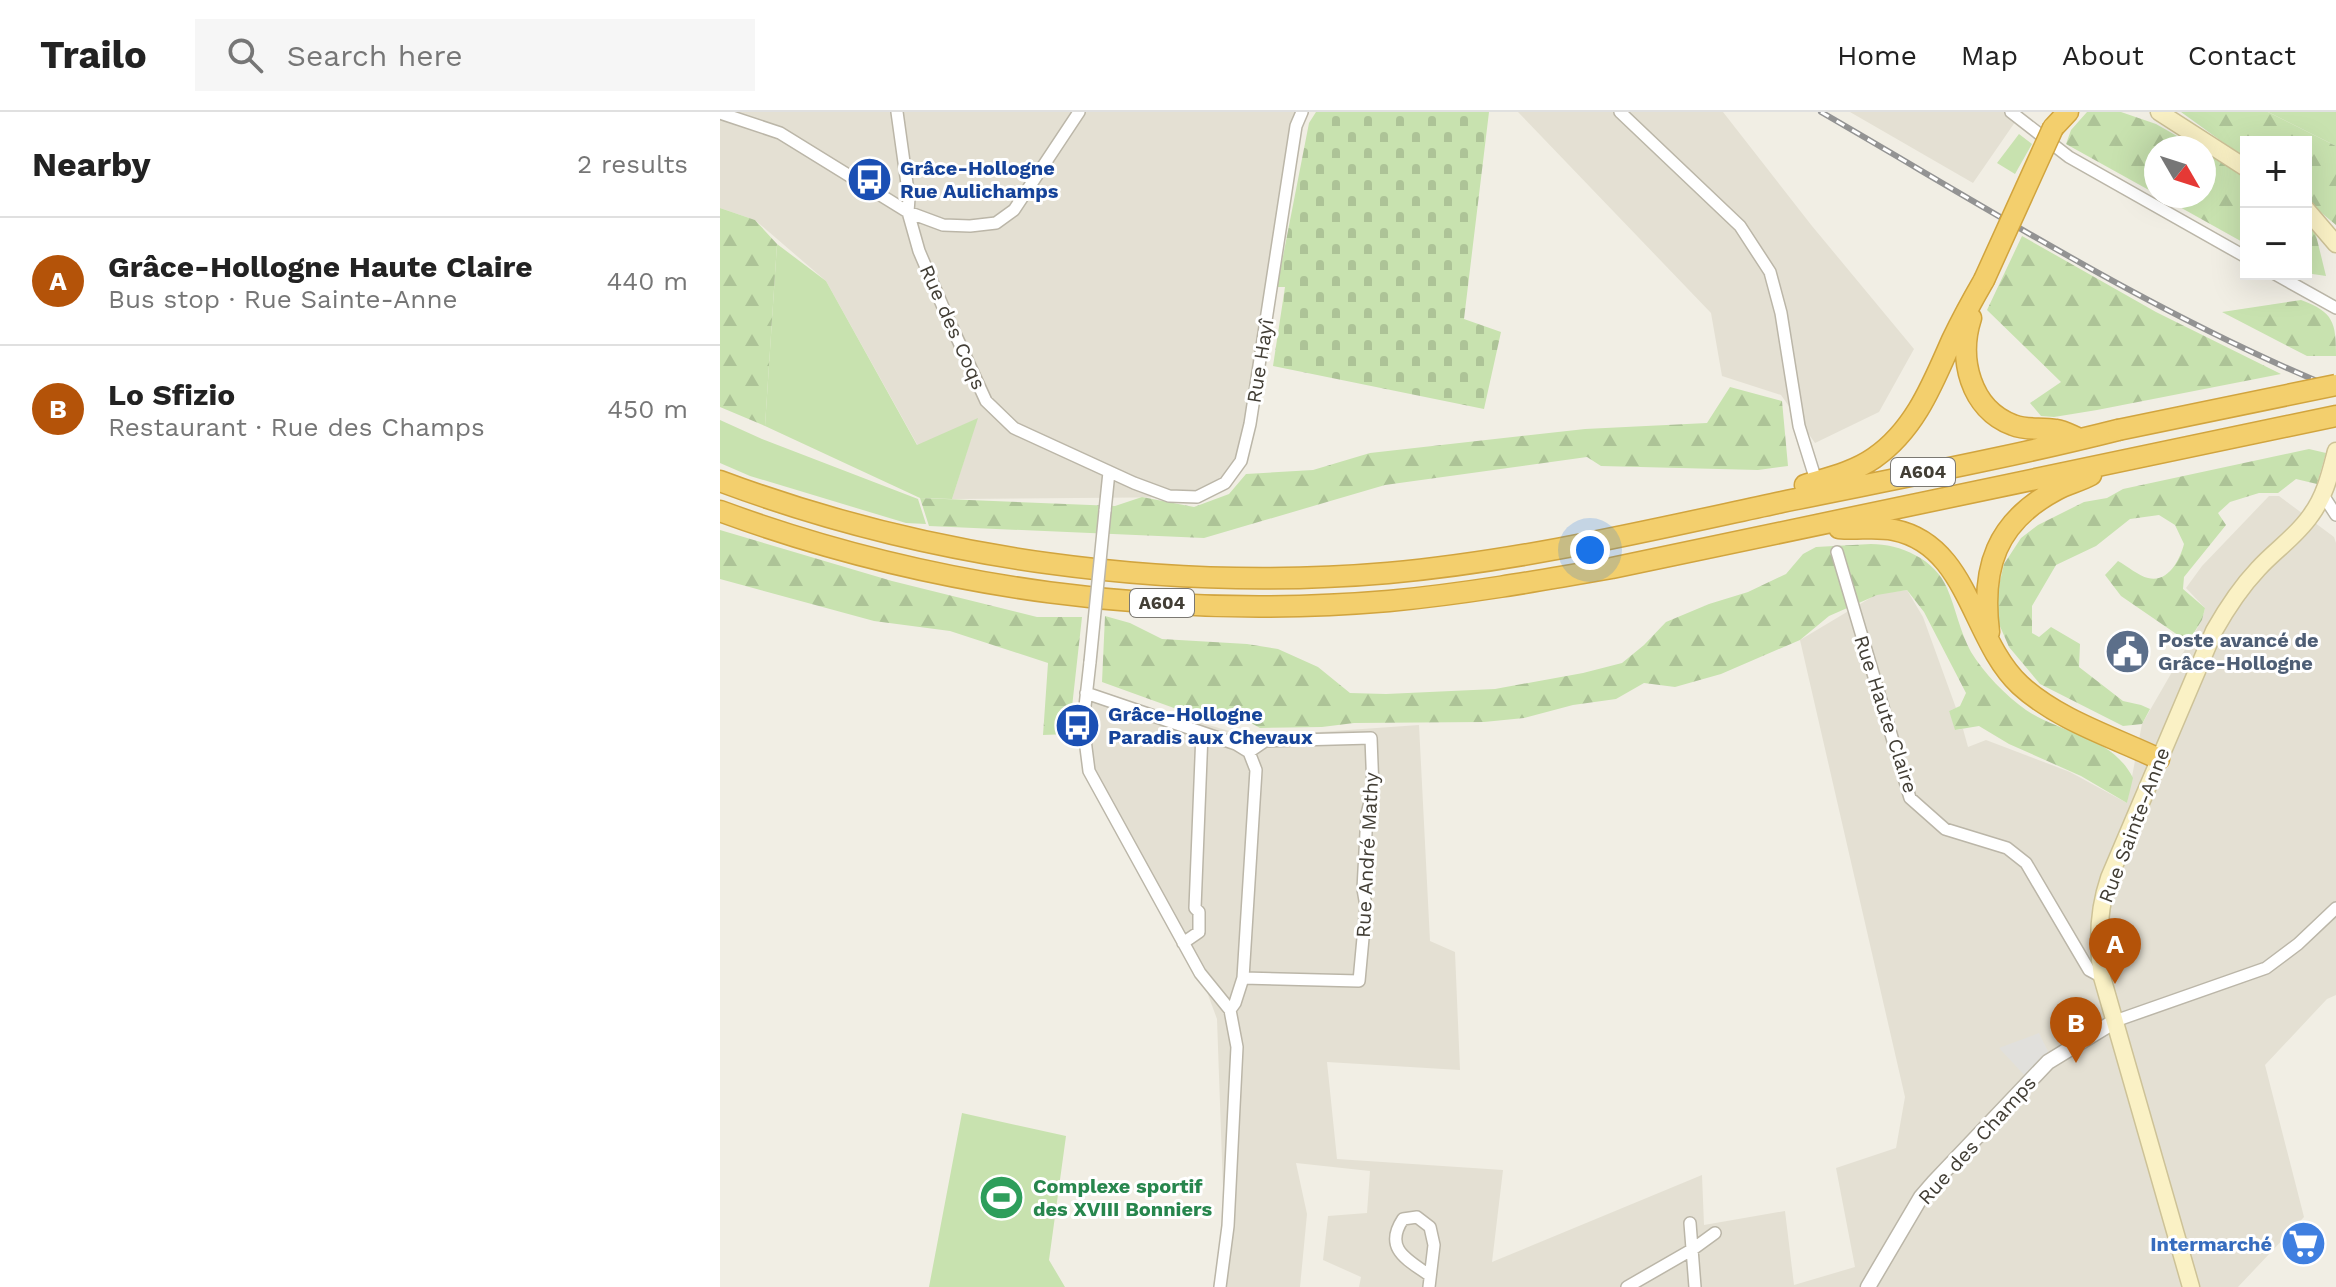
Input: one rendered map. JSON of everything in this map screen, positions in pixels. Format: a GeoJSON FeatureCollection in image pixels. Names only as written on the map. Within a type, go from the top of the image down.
{"type":"FeatureCollection","features":[{"type":"Feature","properties":{"kind":"highway"},"geometry":{"type":"LineString","coordinates":[[1766,506],[1793,489],[1873,459],[1890,445],[1923,404],[2059,118]]}},
{"type":"Feature","properties":{"kind":"highway"},"geometry":{"type":"LineString","coordinates":[[1983,282],[1967,330],[1965,347],[1967,371],[1982,402],[2012,425],[2058,430],[2080,439]]}},
{"type":"Feature","properties":{"kind":"highway","name":"A604"},"geometry":{"type":"LineString","coordinates":[[720,481],[871,528],[973,551],[1180,576],[1314,577],[1387,573],[1493,561],[2336,385]]}},
{"type":"Feature","properties":{"kind":"highway","name":"A604"},"geometry":{"type":"LineString","coordinates":[[720,511],[862,556],[969,580],[1177,605],[1285,606],[1389,601],[1496,588],[1612,568],[2336,416]]}},
{"type":"Feature","properties":{"kind":"highway"},"geometry":{"type":"LineString","coordinates":[[1990,640],[1985,603],[1987,572],[2005,535],[2032,506],[2044,498],[2121,460]]}},
{"type":"Feature","properties":{"kind":"highway"},"geometry":{"type":"LineString","coordinates":[[1819,523],[1841,528],[1894,530],[1920,539],[1949,565],[2009,673],[2033,696],[2066,716],[2159,759]]}},
{"type":"Feature","properties":{"kind":"main road"},"geometry":{"type":"LineString","coordinates":[[2159,112],[2240,164]]}},
{"type":"Feature","properties":{"kind":"main road"},"geometry":{"type":"LineString","coordinates":[[2312,216],[2336,244]]}},
{"type":"Feature","properties":{"kind":"main road","name":"Rue Sainte-Anne"},"geometry":{"type":"LineString","coordinates":[[2191,1287],[2102,977],[2099,935],[2104,892],[2207,647],[2232,600],[2256,571],[2304,525],[2323,495],[2336,451]]}},
{"type":"Feature","properties":{"kind":"street","name":"Rue des Coqs"},"geometry":{"type":"LineString","coordinates":[[897,112],[909,198],[908,212],[919,251],[986,401],[1014,428],[1109,472]]}},
{"type":"Feature","properties":{"kind":"street"},"geometry":{"type":"LineString","coordinates":[[720,113],[780,133],[908,212],[943,225],[996,223],[1014,210],[1079,112]]}},
{"type":"Feature","properties":{"kind":"street","name":"Rue Hayî"},"geometry":{"type":"LineString","coordinates":[[1109,472],[1169,496],[1197,497],[1225,483],[1241,461],[1250,424],[1296,126],[1302,112]]}},
{"type":"Feature","properties":{"kind":"street"},"geometry":{"type":"LineString","coordinates":[[1620,112],[1740,226],[1770,272],[1781,313],[1799,426],[1814,474]]}},
{"type":"Feature","properties":{"kind":"street"},"geometry":{"type":"LineString","coordinates":[[2011,112],[2069,157],[2240,254]]}},
{"type":"Feature","properties":{"kind":"street"},"geometry":{"type":"LineString","coordinates":[[2286,280],[2336,308]]}},
{"type":"Feature","properties":{"kind":"street"},"geometry":{"type":"LineString","coordinates":[[1109,472],[1083,724],[1089,771],[1200,973],[1230,1010],[1237,1047],[1228,1226],[1220,1287]]}},
{"type":"Feature","properties":{"kind":"street"},"geometry":{"type":"LineString","coordinates":[[2323,495],[2336,515]]}},
{"type":"Feature","properties":{"kind":"street","name":"Rue Haute Claire"},"geometry":{"type":"LineString","coordinates":[[1837,552],[1910,798],[1945,829],[2007,848],[2026,863],[2089,970],[2102,977]]}},
{"type":"Feature","properties":{"kind":"street"},"geometry":{"type":"LineString","coordinates":[[1086,693],[1236,744],[1249,752],[1256,770],[1243,978],[1230,1010]]}},
{"type":"Feature","properties":{"kind":"street"},"geometry":{"type":"LineString","coordinates":[[1183,943],[1199,932],[1199,912],[1195,908],[1202,733]]}},
{"type":"Feature","properties":{"kind":"street","name":"Rue André Mathy"},"geometry":{"type":"LineString","coordinates":[[1243,978],[1359,981],[1366,906],[1363,889],[1367,814],[1373,790],[1371,738],[1265,741],[1249,752]]}},
{"type":"Feature","properties":{"kind":"street"},"geometry":{"type":"LineString","coordinates":[[2115,1021],[2266,968],[2298,944],[2336,908]]}},
{"type":"Feature","properties":{"kind":"street","name":"Rue des Champs"},"geometry":{"type":"LineString","coordinates":[[1868,1287],[1921,1197],[1934,1182],[2048,1062],[2115,1021]]}},
{"type":"Feature","properties":{"kind":"street"},"geometry":{"type":"LineString","coordinates":[[1417,1217],[1430,1227],[1434,1245],[1429,1281],[1402,1255],[1396,1244],[1396,1230],[1403,1219],[1417,1217]]}},
{"type":"Feature","properties":{"kind":"street"},"geometry":{"type":"LineString","coordinates":[[1690,1223],[1695,1287]]}},
{"type":"Feature","properties":{"kind":"street"},"geometry":{"type":"LineString","coordinates":[[1627,1287],[1715,1233]]}},
{"type":"Feature","properties":{"kind":"shaded area"},"geometry":{"type":"Polygon","coordinates":[[[720,112],[1306,112],[1296,126],[1241,461],[1225,483],[1197,497],[952,499],[977,419],[918,446],[826,281],[755,220],[720,208],[720,112]]]}},
{"type":"Feature","properties":{"kind":"shaded area"},"geometry":{"type":"Polygon","coordinates":[[[1518,112],[1723,112],[1914,349],[1879,412],[1815,443],[1781,395],[1722,376],[1711,313],[1518,112]]]}},
{"type":"Feature","properties":{"kind":"shaded area"},"geometry":{"type":"Polygon","coordinates":[[[1850,112],[2022,112],[1973,183],[1850,112]]]}},
{"type":"Feature","properties":{"kind":"shaded area"},"geometry":{"type":"Polygon","coordinates":[[[2269,496],[2279,496],[2334,537],[2336,543],[2336,995],[2327,999],[2265,1065],[2304,1217],[2238,1287],[1359,1287],[1361,1277],[1323,1260],[1328,1216],[1367,1213],[1370,1171],[1296,1163],[1307,1214],[1300,1287],[1213,1287],[1224,1217],[1217,1019],[1200,973],[1096,774],[1081,688],[1250,737],[1419,725],[1430,941],[1455,952],[1460,1070],[1327,1062],[1337,1159],[1503,1170],[1492,1262],[1702,1175],[1704,1225],[1785,1211],[1794,1285],[1855,1267],[1836,1168],[1896,1148],[1905,1097],[1800,640],[1877,594],[1907,590],[1923,617],[1956,708],[1949,711],[1956,730],[1963,729],[1968,747],[1986,740],[2070,772],[2127,803],[2142,724],[2202,620],[2205,608],[2186,588],[2202,566],[2269,496]]]}},
{"type":"Feature","properties":{"kind":"shaded area"},"geometry":{"type":"Polygon","coordinates":[[[2039,1033],[2051,1057],[2028,1079],[1999,1048],[2039,1033]]]}},
{"type":"Feature","properties":{"kind":"green space"},"geometry":{"type":"Polygon","coordinates":[[[1316,112],[1489,112],[1464,319],[1501,332],[1484,409],[1273,366],[1285,287],[1277,287],[1309,123],[1316,112]]]}},
{"type":"Feature","properties":{"kind":"green space"},"geometry":{"type":"Polygon","coordinates":[[[2087,112],[2121,112],[2156,124],[2177,136],[2144,136],[2144,187],[2066,144],[2071,130],[2087,112]]]}},
{"type":"Feature","properties":{"kind":"green space"},"geometry":{"type":"Polygon","coordinates":[[[2181,112],[2268,112],[2336,146],[2336,225],[2312,205],[2312,136],[2240,136],[2240,155],[2181,112]]]}},
{"type":"Feature","properties":{"kind":"green space"},"geometry":{"type":"Polygon","coordinates":[[[2268,112],[2336,112],[2336,146],[2268,112]]]}},
{"type":"Feature","properties":{"kind":"green space"},"geometry":{"type":"Polygon","coordinates":[[[2019,134],[2032,144],[2015,174],[1997,163],[2019,134]]]}},
{"type":"Feature","properties":{"kind":"green space"},"geometry":{"type":"Polygon","coordinates":[[[2216,159],[2240,173],[2240,241],[2182,208],[2216,208],[2216,159]]]}},
{"type":"Feature","properties":{"kind":"green space"},"geometry":{"type":"Polygon","coordinates":[[[720,208],[755,220],[777,244],[765,426],[720,407],[720,208]]]}},
{"type":"Feature","properties":{"kind":"green space"},"geometry":{"type":"Polygon","coordinates":[[[2312,219],[2326,276],[2312,274],[2312,219]]]}},
{"type":"Feature","properties":{"kind":"green space"},"geometry":{"type":"Polygon","coordinates":[[[2022,236],[2156,312],[2281,374],[2097,410],[2041,416],[2030,403],[2061,382],[1987,310],[2022,236]]]}},
{"type":"Feature","properties":{"kind":"green space"},"geometry":{"type":"Polygon","coordinates":[[[777,244],[826,281],[917,445],[978,418],[952,499],[920,498],[765,426],[777,244]]]}},
{"type":"Feature","properties":{"kind":"green space"},"geometry":{"type":"Polygon","coordinates":[[[2301,300],[2320,309],[2331,320],[2336,356],[2307,356],[2222,312],[2301,300]]]}},
{"type":"Feature","properties":{"kind":"green space"},"geometry":{"type":"Polygon","coordinates":[[[1730,387],[1782,401],[1788,466],[1758,470],[1601,466],[1587,457],[1385,485],[1204,538],[929,526],[920,498],[1115,506],[1142,497],[1194,507],[1229,494],[1246,474],[1313,470],[1370,453],[1585,429],[1707,423],[1730,387]]]}},
{"type":"Feature","properties":{"kind":"green space"},"geometry":{"type":"Polygon","coordinates":[[[720,420],[918,499],[926,524],[906,523],[750,476],[720,463],[720,420]]]}},
{"type":"Feature","properties":{"kind":"green space"},"geometry":{"type":"Polygon","coordinates":[[[2309,449],[2326,453],[2317,484],[2296,479],[2278,493],[2259,493],[2230,502],[2218,513],[2226,525],[2184,577],[2183,589],[2205,608],[2202,620],[2188,642],[2121,596],[2105,575],[2118,561],[2148,578],[2155,579],[2168,573],[2184,544],[2175,525],[2159,515],[2130,519],[2096,546],[2056,565],[2032,606],[2032,633],[2039,637],[2051,627],[2080,644],[2079,667],[2123,701],[2150,709],[2142,724],[2123,726],[2040,684],[2009,647],[1999,624],[1997,594],[2004,564],[2021,538],[2038,525],[2084,502],[2107,498],[2123,489],[2309,449]]]}},
{"type":"Feature","properties":{"kind":"green space"},"geometry":{"type":"Polygon","coordinates":[[[720,530],[892,581],[1037,617],[1082,617],[1069,734],[1043,735],[1048,663],[950,631],[874,621],[720,579],[720,530]]]}},
{"type":"Feature","properties":{"kind":"green space"},"geometry":{"type":"Polygon","coordinates":[[[1871,544],[1905,550],[1934,569],[1947,588],[1967,644],[1982,668],[2026,710],[2099,744],[2124,764],[2133,778],[2127,803],[2081,776],[2009,744],[1979,726],[1955,730],[1949,711],[1960,706],[1966,693],[1924,612],[1907,590],[1877,595],[1829,616],[1800,640],[1721,674],[1675,687],[1644,683],[1616,699],[1573,705],[1524,718],[1484,722],[1354,723],[1260,728],[1244,719],[1185,712],[1102,682],[1105,616],[1130,623],[1162,639],[1278,649],[1318,667],[1350,693],[1495,689],[1622,663],[1666,622],[1748,592],[1786,574],[1803,554],[1816,547],[1871,544]]]}},
{"type":"Feature","properties":{"kind":"green space","name":"Complexe sportif des XVIII Bonniers"},"geometry":{"type":"Polygon","coordinates":[[[962,1113],[1066,1136],[1049,1260],[1065,1287],[929,1287],[962,1113]]]}},
{"type":"Feature","properties":{"kind":"railway"},"geometry":{"type":"LineString","coordinates":[[1821,112],[2138,294],[2269,360],[2336,389]]}},
{"type":"Feature","properties":{"kind":"place","name":"Grâce-Hollogne Rue Aulichamps"},"geometry":{"type":"Point","coordinates":[869,179]}},
{"type":"Feature","properties":{"kind":"place","name":"Poste avancé de Grâce-Hollogne"},"geometry":{"type":"Point","coordinates":[2127,651]}},
{"type":"Feature","properties":{"kind":"place","name":"Grâce-Hollogne Paradis aux Chevaux"},"geometry":{"type":"Point","coordinates":[1077,725]}},
{"type":"Feature","properties":{"kind":"place","name":"Grâce-Hollogne Haute Claire"},"geometry":{"type":"Point","coordinates":[2115,984]}},
{"type":"Feature","properties":{"kind":"place","name":"Lo Sfizio"},"geometry":{"type":"Point","coordinates":[2076,1063]}},
{"type":"Feature","properties":{"kind":"place","name":"Complexe sportif des XVIII Bonniers"},"geometry":{"type":"Point","coordinates":[1002,1198]}},
{"type":"Feature","properties":{"kind":"place","name":"Intermarché"},"geometry":{"type":"Point","coordinates":[2303,1244]}}]}
